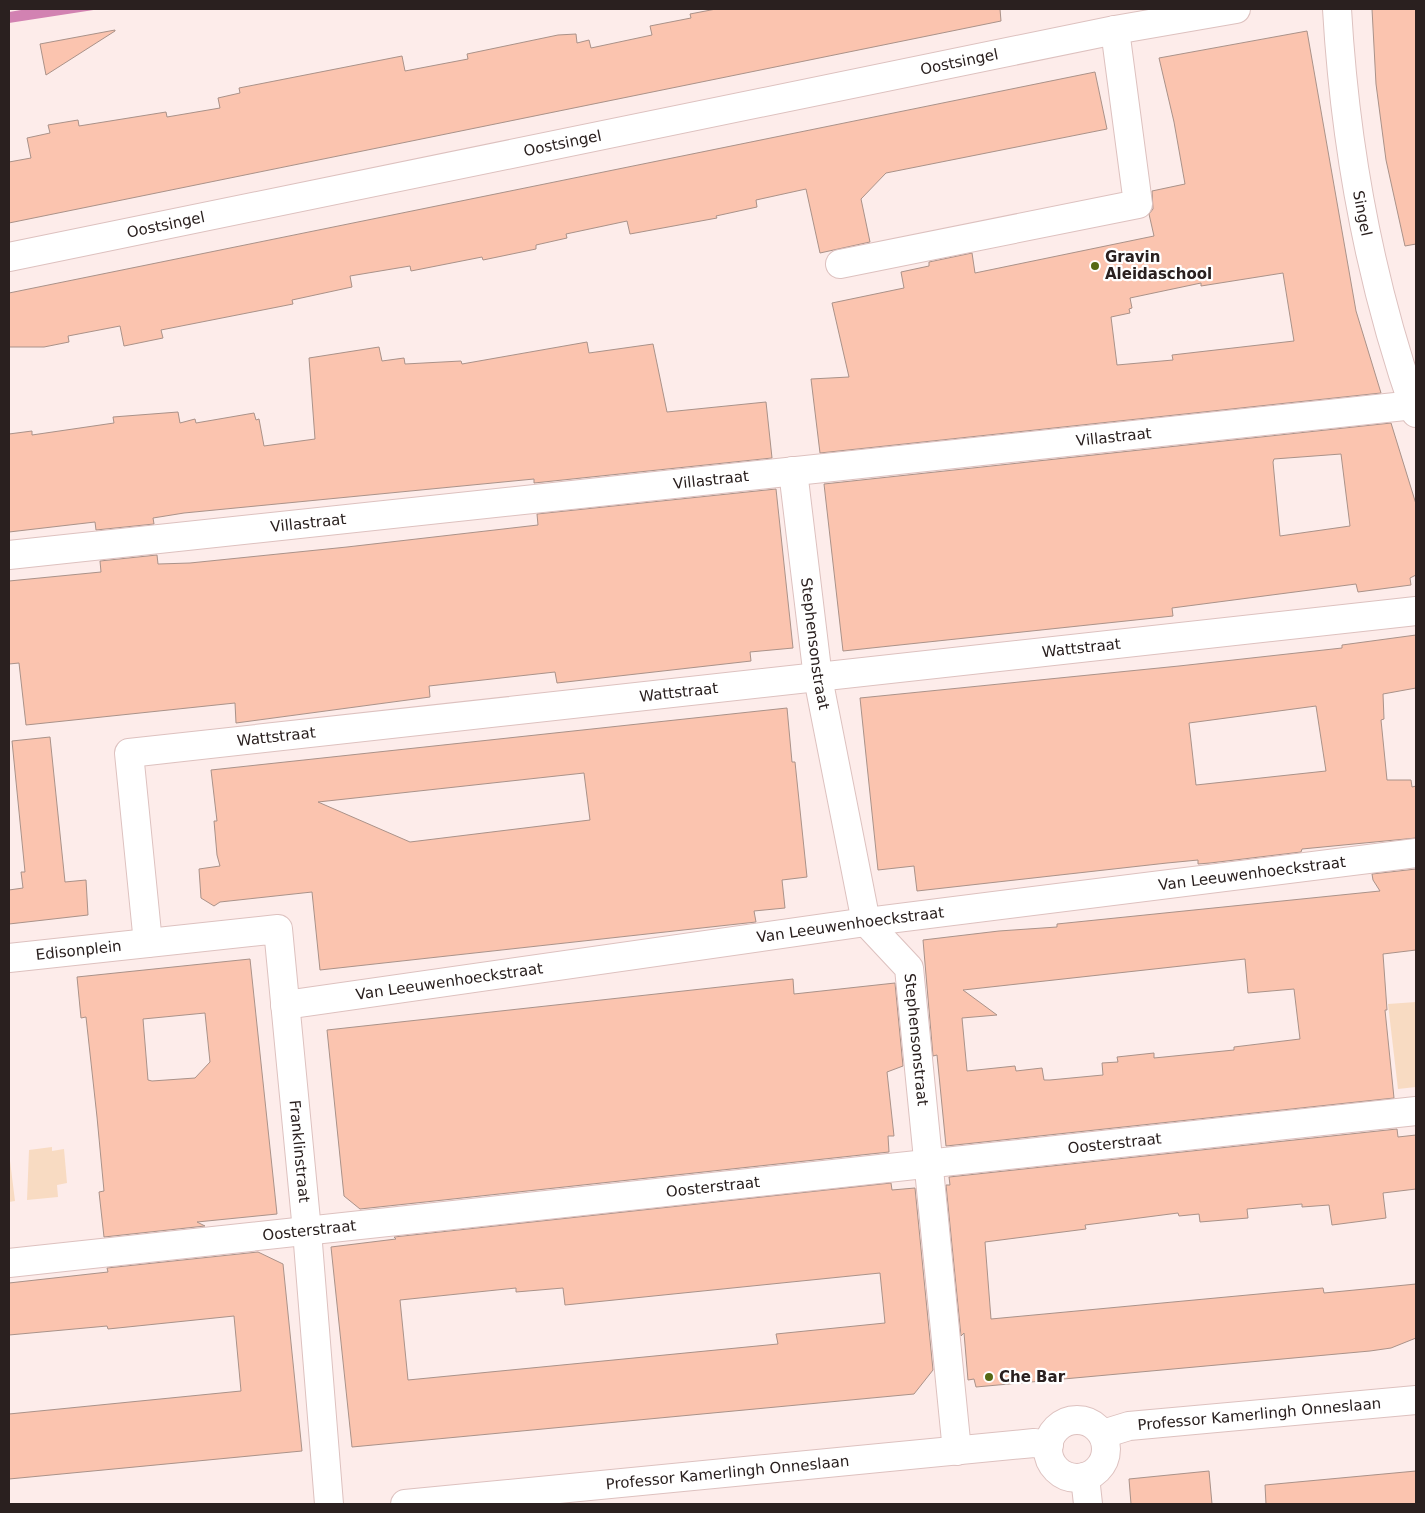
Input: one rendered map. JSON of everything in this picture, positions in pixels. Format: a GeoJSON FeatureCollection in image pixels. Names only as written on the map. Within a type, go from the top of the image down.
{"type":"FeatureCollection","features":[{"type":"Feature","properties":{"kind":"street","name":"Oostsingel"},"geometry":{"type":"LineString","coordinates":[[9,257],[1115,30],[1236,9]]}},
{"type":"Feature","properties":{"kind":"street","name":"Singel"},"geometry":{"type":"LineString","coordinates":[[1337,9],[1341,77],[1351,158],[1383,311],[1415,409]]}},
{"type":"Feature","properties":{"kind":"street"},"geometry":{"type":"LineString","coordinates":[[840,264],[1138,204],[1115,30]]}},
{"type":"Feature","properties":{"kind":"street","name":"Villastraat"},"geometry":{"type":"LineString","coordinates":[[9,555],[793,471],[1415,409]]}},
{"type":"Feature","properties":{"kind":"street","name":"Stephensonstraat"},"geometry":{"type":"LineString","coordinates":[[793,471],[818,678],[866,922],[909,968],[957,1451]]}},
{"type":"Feature","properties":{"kind":"street","name":"Wattstraat"},"geometry":{"type":"LineString","coordinates":[[148,943],[129,753],[1416,611]]}},
{"type":"Feature","properties":{"kind":"street","name":"Van Leeuwenhoeckstraat"},"geometry":{"type":"LineString","coordinates":[[285,1005],[866,922],[1416,853]]}},
{"type":"Feature","properties":{"kind":"street","name":"Franklinstraat"},"geometry":{"type":"LineString","coordinates":[[148,943],[278,929],[307,1231],[329,1504]]}},
{"type":"Feature","properties":{"kind":"street","name":"Edisonplein"},"geometry":{"type":"LineString","coordinates":[[9,958],[148,943]]}},
{"type":"Feature","properties":{"kind":"street","name":"Oosterstraat"},"geometry":{"type":"LineString","coordinates":[[9,1263],[1416,1111]]}},
{"type":"Feature","properties":{"kind":"street","name":"Professor Kamerlingh Onneslaan"},"geometry":{"type":"LineString","coordinates":[[1103,1434],[1129,1426],[1416,1400]]}},
{"type":"Feature","properties":{"kind":"street"},"geometry":{"type":"LineString","coordinates":[[1077,1419],[1087,1421],[1103,1434],[1106,1442],[1104,1460],[1093,1473],[1075,1478],[1058,1470],[1049,1454],[1049,1445],[1052,1435],[1058,1427],[1077,1419]]}},
{"type":"Feature","properties":{"kind":"street","name":"Professor Kamerlingh Onneslaan"},"geometry":{"type":"LineString","coordinates":[[405,1504],[645,1492],[957,1451],[1034,1443],[1049,1445]]}},
{"type":"Feature","properties":{"kind":"street"},"geometry":{"type":"LineString","coordinates":[[1085,1476],[1088,1504]]}},
{"type":"Feature","properties":{"kind":"shaded area"},"geometry":{"type":"Polygon","coordinates":[[[27,9],[100,9],[9,23],[9,12],[27,9]]]}},
{"type":"Feature","properties":{"kind":"shaded area"},"geometry":{"type":"Polygon","coordinates":[[[1416,1002],[1416,1087],[1398,1089],[1388,1004],[1416,1002]]]}},
{"type":"Feature","properties":{"kind":"shaded area"},"geometry":{"type":"Polygon","coordinates":[[[52,1147],[52,1151],[64,1149],[67,1183],[57,1185],[58,1197],[27,1200],[29,1150],[52,1147]]]}},
{"type":"Feature","properties":{"kind":"shaded area"},"geometry":{"type":"Polygon","coordinates":[[[9,1153],[15,1201],[9,1202],[9,1153]]]}},
{"type":"Feature","properties":{"kind":"building"},"geometry":{"type":"Polygon","coordinates":[[[716,9],[1000,9],[1001,21],[9,223],[9,162],[31,158],[27,138],[50,133],[48,125],[78,120],[79,126],[166,112],[167,117],[220,108],[218,98],[240,93],[239,88],[402,56],[405,71],[468,59],[467,54],[558,35],[576,34],[577,43],[589,40],[591,48],[652,35],[650,26],[691,18],[690,14],[716,9]]]}},
{"type":"Feature","properties":{"kind":"building"},"geometry":{"type":"Polygon","coordinates":[[[1372,9],[1416,9],[1416,244],[1405,246],[1386,160],[1376,84],[1372,9]]]}},
{"type":"Feature","properties":{"kind":"building"},"geometry":{"type":"Polygon","coordinates":[[[115,31],[46,75],[40,44],[115,31]]]}},
{"type":"Feature","properties":{"kind":"building"},"geometry":{"type":"Polygon","coordinates":[[[1307,31],[1356,311],[1381,393],[820,453],[811,379],[849,377],[832,303],[904,288],[901,272],[929,266],[929,262],[972,253],[975,273],[1154,236],[1149,214],[1153,209],[1152,191],[1185,184],[1174,122],[1159,58],[1307,31]],[[1283,273],[1201,286],[1201,283],[1130,298],[1132,308],[1129,309],[1130,313],[1111,317],[1117,365],[1173,360],[1172,355],[1294,341],[1283,273]]]}},
{"type":"Feature","properties":{"kind":"building"},"geometry":{"type":"Polygon","coordinates":[[[1095,72],[1107,129],[886,173],[861,199],[870,242],[820,253],[806,189],[756,200],[757,207],[716,216],[717,218],[630,234],[627,221],[566,234],[567,238],[536,245],[536,249],[483,260],[482,257],[411,271],[410,266],[350,276],[352,287],[292,300],[293,304],[161,330],[163,338],[124,346],[120,326],[68,336],[69,342],[44,347],[9,347],[9,293],[1095,72]]]}},
{"type":"Feature","properties":{"kind":"building"},"geometry":{"type":"Polygon","coordinates":[[[587,342],[589,353],[653,344],[667,412],[766,402],[772,458],[534,483],[534,479],[184,513],[153,518],[154,524],[96,530],[95,522],[9,532],[9,434],[32,431],[32,435],[114,423],[113,417],[178,412],[180,423],[195,419],[196,423],[254,413],[256,420],[259,419],[264,446],[315,439],[309,358],[379,347],[382,361],[404,358],[405,364],[461,361],[462,364],[587,342]]]}},
{"type":"Feature","properties":{"kind":"building"},"geometry":{"type":"Polygon","coordinates":[[[1391,423],[1416,504],[1416,575],[1410,578],[1411,585],[1358,592],[1356,584],[1172,608],[1173,616],[843,651],[824,484],[1391,423]],[[1341,454],[1274,459],[1280,536],[1350,526],[1341,454]]]}},
{"type":"Feature","properties":{"kind":"building"},"geometry":{"type":"Polygon","coordinates":[[[776,489],[793,648],[750,652],[751,661],[557,683],[555,672],[429,686],[430,697],[236,723],[235,703],[26,725],[19,663],[9,664],[9,581],[101,572],[100,561],[157,555],[158,564],[190,563],[347,547],[538,525],[537,514],[776,489]]]}},
{"type":"Feature","properties":{"kind":"building"},"geometry":{"type":"Polygon","coordinates":[[[1416,635],[1416,688],[1383,694],[1384,719],[1381,720],[1387,780],[1411,780],[1412,787],[1416,786],[1416,838],[1302,849],[1301,852],[1210,863],[1198,864],[1198,860],[917,891],[914,866],[878,870],[860,698],[1179,666],[1342,648],[1342,645],[1416,635]],[[1316,706],[1189,723],[1196,785],[1326,771],[1316,706]]]}},
{"type":"Feature","properties":{"kind":"building"},"geometry":{"type":"Polygon","coordinates":[[[787,708],[792,762],[795,762],[807,877],[782,880],[785,908],[754,911],[756,922],[320,970],[312,892],[220,902],[214,906],[201,898],[199,869],[220,866],[217,855],[214,821],[217,821],[211,770],[787,708]],[[584,773],[318,802],[410,842],[590,820],[584,773]]]}},
{"type":"Feature","properties":{"kind":"building"},"geometry":{"type":"Polygon","coordinates":[[[50,737],[65,882],[86,880],[88,915],[9,924],[9,890],[23,888],[21,872],[25,872],[12,741],[50,737]]]}},
{"type":"Feature","properties":{"kind":"building"},"geometry":{"type":"Polygon","coordinates":[[[1416,869],[1416,950],[1383,954],[1387,1010],[1385,1010],[1394,1098],[946,1146],[937,1055],[933,1056],[923,940],[999,931],[1057,927],[1057,924],[1380,891],[1373,880],[1372,874],[1416,869]],[[1245,959],[963,990],[997,1015],[962,1018],[967,1071],[1015,1066],[1016,1071],[1042,1068],[1044,1080],[1103,1075],[1102,1063],[1118,1062],[1117,1057],[1154,1053],[1154,1058],[1234,1050],[1234,1047],[1300,1039],[1294,989],[1248,993],[1245,959]]]}},
{"type":"Feature","properties":{"kind":"building"},"geometry":{"type":"Polygon","coordinates":[[[250,959],[277,1214],[197,1222],[205,1226],[104,1237],[99,1192],[104,1191],[97,1117],[86,1017],[81,1018],[77,977],[250,959]],[[205,1013],[143,1019],[148,1080],[195,1078],[210,1062],[205,1013]]]}},
{"type":"Feature","properties":{"kind":"building"},"geometry":{"type":"Polygon","coordinates":[[[793,979],[794,994],[895,983],[903,1066],[887,1072],[894,1136],[888,1136],[889,1152],[360,1209],[344,1196],[327,1030],[793,979]]]}},
{"type":"Feature","properties":{"kind":"building"},"geometry":{"type":"Polygon","coordinates":[[[1397,1129],[1398,1137],[1416,1135],[1416,1189],[1383,1193],[1386,1218],[1332,1225],[1329,1205],[1302,1207],[1302,1204],[1247,1209],[1248,1218],[1200,1222],[1199,1214],[1179,1216],[1178,1213],[1085,1225],[1086,1229],[985,1242],[991,1319],[1323,1288],[1324,1293],[1416,1284],[1416,1338],[1391,1348],[1370,1351],[976,1387],[974,1379],[968,1380],[964,1333],[961,1336],[946,1185],[950,1185],[949,1177],[1397,1129]]]}},
{"type":"Feature","properties":{"kind":"building"},"geometry":{"type":"Polygon","coordinates":[[[891,1183],[892,1190],[915,1188],[933,1370],[914,1394],[352,1447],[331,1247],[396,1239],[394,1237],[891,1183]],[[880,1273],[565,1305],[563,1288],[516,1292],[516,1288],[400,1300],[408,1380],[778,1344],[776,1334],[885,1323],[880,1273]]]}},
{"type":"Feature","properties":{"kind":"building"},"geometry":{"type":"Polygon","coordinates":[[[258,1252],[283,1264],[302,1451],[9,1479],[9,1414],[241,1391],[234,1316],[108,1329],[107,1326],[9,1335],[9,1283],[108,1272],[107,1268],[258,1252]]]}},
{"type":"Feature","properties":{"kind":"building"},"geometry":{"type":"Polygon","coordinates":[[[1209,1471],[1212,1504],[1131,1504],[1129,1479],[1209,1471]]]}},
{"type":"Feature","properties":{"kind":"building"},"geometry":{"type":"Polygon","coordinates":[[[1416,1471],[1416,1504],[1266,1504],[1265,1485],[1416,1471]]]}},
{"type":"Feature","properties":{"kind":"place","name":"Gravin Aleidaschool"},"geometry":{"type":"Point","coordinates":[1095,266]}},
{"type":"Feature","properties":{"kind":"place","name":"Che Bar"},"geometry":{"type":"Point","coordinates":[989,1377]}}]}
